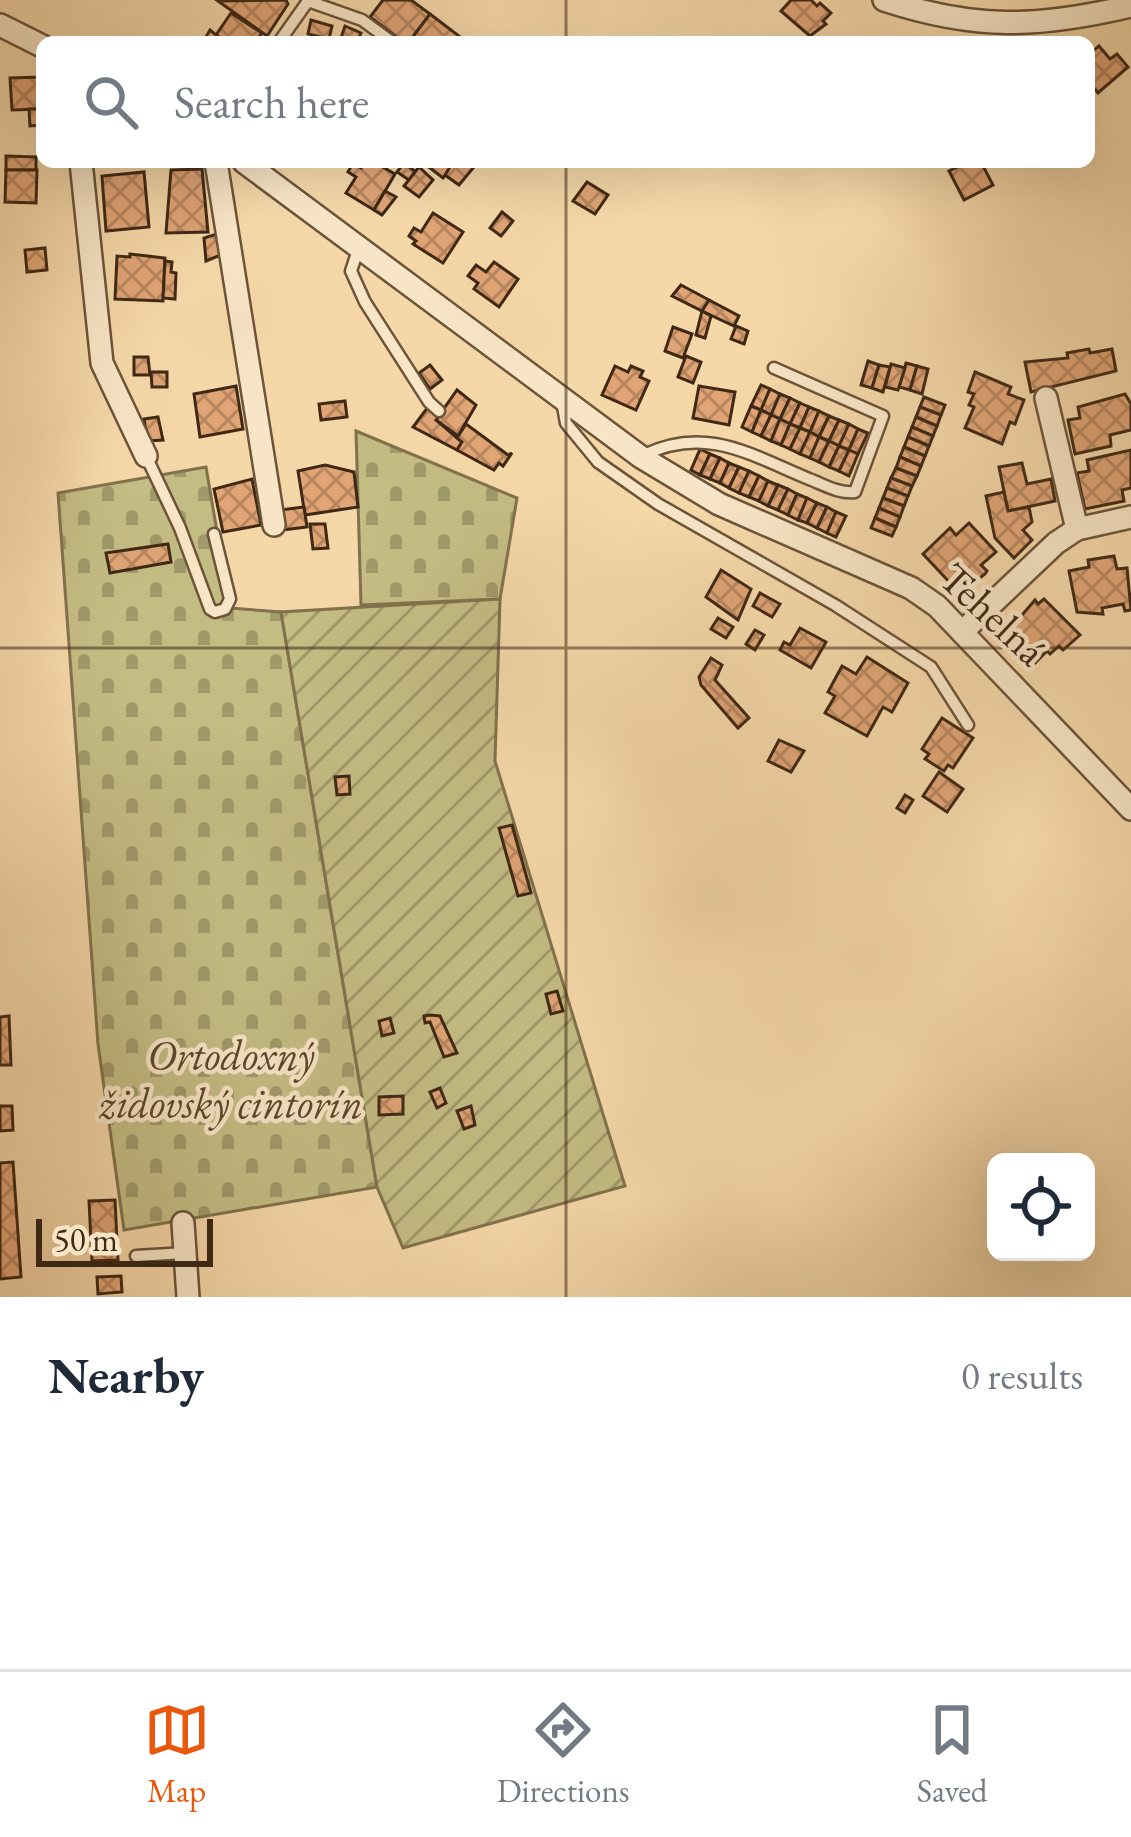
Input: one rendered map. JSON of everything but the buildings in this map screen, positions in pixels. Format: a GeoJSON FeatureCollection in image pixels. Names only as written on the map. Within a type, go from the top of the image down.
{"type":"FeatureCollection","features":[{"type":"Feature","properties":{"kind":"street"},"geometry":{"type":"LineString","coordinates":[[884,0],[938,17],[1010,23],[1067,21],[1131,5]]}},
{"type":"Feature","properties":{"kind":"street"},"geometry":{"type":"LineString","coordinates":[[0,25],[36,43]]}},
{"type":"Feature","properties":{"kind":"street"},"geometry":{"type":"LineString","coordinates":[[82,168],[102,363],[146,456]]}},
{"type":"Feature","properties":{"kind":"street"},"geometry":{"type":"LineString","coordinates":[[217,168],[274,524]]}},
{"type":"Feature","properties":{"kind":"street","name":"Tehelná"},"geometry":{"type":"LineString","coordinates":[[252,168],[641,457],[719,504],[911,588],[938,606],[1131,809]]}},
{"type":"Feature","properties":{"kind":"street"},"geometry":{"type":"LineString","coordinates":[[1046,398],[1076,529]]}},
{"type":"Feature","properties":{"kind":"street"},"geometry":{"type":"LineString","coordinates":[[962,632],[1038,558],[1076,529],[1131,517]]}},
{"type":"Feature","properties":{"kind":"street"},"geometry":{"type":"LineString","coordinates":[[183,1223],[188,1297]]}},
{"type":"Feature","properties":{"kind":"lane"},"geometry":{"type":"LineString","coordinates":[[283,36],[308,1],[362,20],[384,36]]}},
{"type":"Feature","properties":{"kind":"lane"},"geometry":{"type":"LineString","coordinates":[[359,247],[351,271],[365,302],[439,411]]}},
{"type":"Feature","properties":{"kind":"lane"},"geometry":{"type":"LineString","coordinates":[[641,457],[669,443],[727,445],[835,490],[855,492],[883,416],[774,368]]}},
{"type":"Feature","properties":{"kind":"lane","name":"Tehelná"},"geometry":{"type":"LineString","coordinates":[[561,398],[566,423],[598,462],[658,504],[835,605],[931,667],[968,725]]}},
{"type":"Feature","properties":{"kind":"lane"},"geometry":{"type":"LineString","coordinates":[[146,456],[215,613],[225,609],[230,599],[214,533]]}},
{"type":"Feature","properties":{"kind":"lane"},"geometry":{"type":"LineString","coordinates":[[136,1256],[185,1253]]}},
{"type":"Feature","properties":{"kind":"green space"},"geometry":{"type":"Polygon","coordinates":[[[356,431],[517,498],[500,599],[361,605],[356,431]]]}},
{"type":"Feature","properties":{"kind":"green space","name":"Ortodoxný židovský cintorín"},"geometry":{"type":"Polygon","coordinates":[[[206,467],[230,608],[281,612],[377,1187],[124,1230],[98,1044],[58,493],[206,467]]]}},
{"type":"Feature","properties":{"kind":"green space"},"geometry":{"type":"Polygon","coordinates":[[[500,599],[495,761],[625,1186],[403,1248],[377,1187],[281,612],[500,599]]]}}]}
